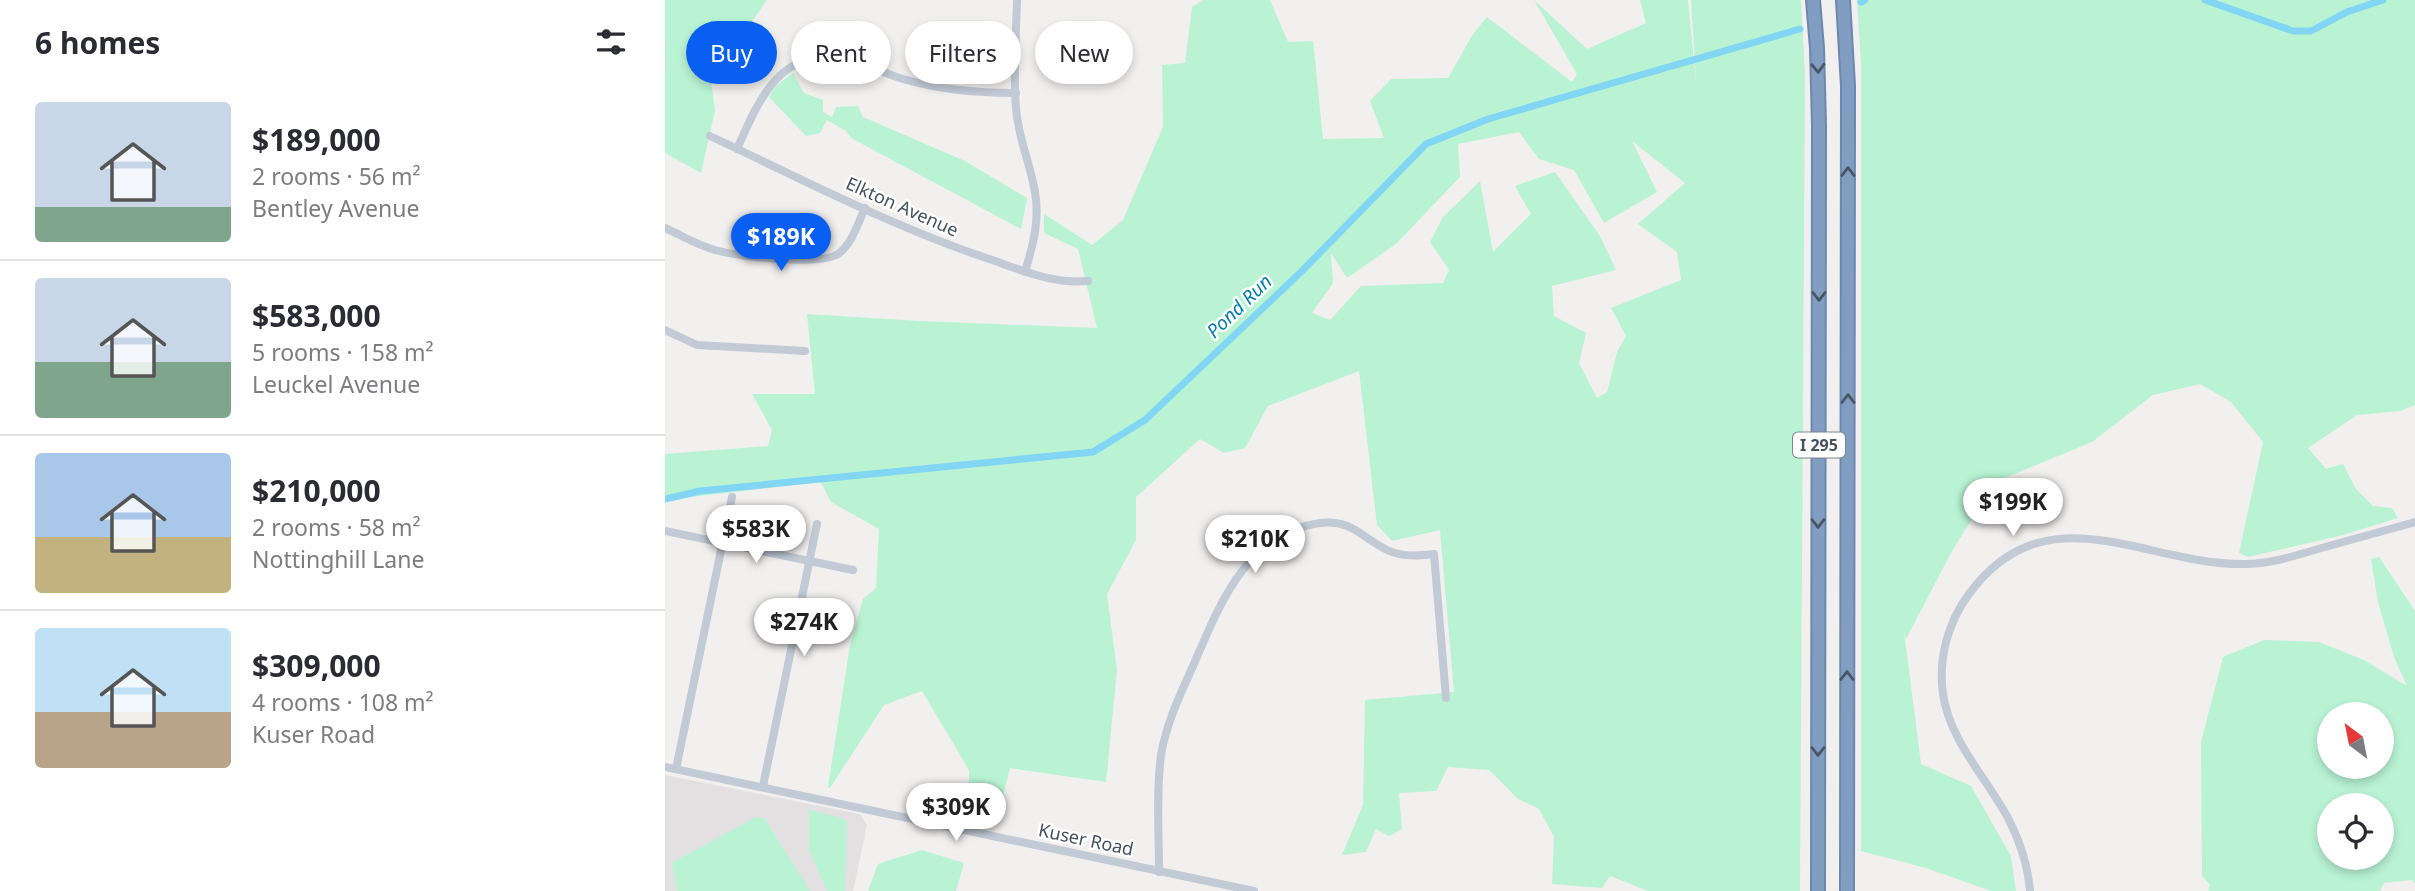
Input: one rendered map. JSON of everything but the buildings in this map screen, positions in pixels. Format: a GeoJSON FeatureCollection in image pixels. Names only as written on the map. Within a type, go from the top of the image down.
{"type":"FeatureCollection","features":[{"type":"Feature","properties":{"kind":"highway","name":"I 295"},"geometry":{"type":"LineString","coordinates":[[1813,0],[1819,125],[1818,891]]}},
{"type":"Feature","properties":{"kind":"highway","name":"I 295"},"geometry":{"type":"LineString","coordinates":[[1843,0],[1848,86],[1847,891]]}},
{"type":"Feature","properties":{"kind":"street"},"geometry":{"type":"LineString","coordinates":[[1017,0],[1018,130],[1033,181],[1037,207],[1035,235],[1025,272]]}},
{"type":"Feature","properties":{"kind":"street"},"geometry":{"type":"LineString","coordinates":[[737,149],[768,87],[787,70],[820,58],[851,61],[943,89],[1016,93]]}},
{"type":"Feature","properties":{"kind":"street","name":"Elkton Avenue"},"geometry":{"type":"LineString","coordinates":[[710,136],[945,245],[1061,282],[1088,281]]}},
{"type":"Feature","properties":{"kind":"street"},"geometry":{"type":"LineString","coordinates":[[665,228],[701,245],[731,254],[816,261],[831,258],[843,249],[865,208]]}},
{"type":"Feature","properties":{"kind":"street"},"geometry":{"type":"LineString","coordinates":[[665,330],[697,345],[805,351]]}},
{"type":"Feature","properties":{"kind":"street"},"geometry":{"type":"LineString","coordinates":[[676,769],[732,497]]}},
{"type":"Feature","properties":{"kind":"street"},"geometry":{"type":"LineString","coordinates":[[2030,891],[2016,834],[1958,739],[1943,693],[1943,664],[1951,625],[1965,599],[1985,575],[2022,550],[2068,538],[2097,538],[2214,562],[2247,564],[2280,560],[2415,522]]}},
{"type":"Feature","properties":{"kind":"street"},"geometry":{"type":"LineString","coordinates":[[1159,872],[1159,776],[1168,724],[1228,589],[1245,565],[1277,539],[1316,524],[1338,523],[1359,531],[1395,553],[1416,556],[1434,554],[1445,698]]}},
{"type":"Feature","properties":{"kind":"street"},"geometry":{"type":"LineString","coordinates":[[764,786],[817,524]]}},
{"type":"Feature","properties":{"kind":"street"},"geometry":{"type":"LineString","coordinates":[[665,531],[853,570]]}},
{"type":"Feature","properties":{"kind":"street","name":"Kuser Road"},"geometry":{"type":"LineString","coordinates":[[665,766],[1254,891]]}},
{"type":"Feature","properties":{"kind":"shaded area"},"geometry":{"type":"Polygon","coordinates":[[[665,775],[860,814],[867,825],[853,891],[665,891],[665,775]]]}},
{"type":"Feature","properties":{"kind":"green space"},"geometry":{"type":"Polygon","coordinates":[[[665,0],[767,0],[752,21],[686,21],[686,84],[712,84],[715,110],[701,173],[665,153],[665,0]]]}},
{"type":"Feature","properties":{"kind":"green space"},"geometry":{"type":"Polygon","coordinates":[[[1203,0],[1270,0],[1288,42],[1313,41],[1323,139],[1384,138],[1370,101],[1391,79],[1448,78],[1473,34],[1487,17],[1572,82],[1577,74],[1534,0],[1587,49],[1646,23],[1640,0],[1688,0],[1696,82],[1691,0],[1801,0],[1805,74],[1800,891],[1648,891],[1610,876],[1602,888],[1552,884],[1554,837],[1539,809],[1518,799],[1489,770],[1448,767],[1436,791],[1399,793],[1402,829],[1389,836],[1376,829],[1366,852],[1342,855],[1363,805],[1365,700],[1454,692],[1440,530],[1392,541],[1377,525],[1359,371],[1268,406],[1245,448],[1224,453],[1200,439],[1136,497],[1136,540],[1107,594],[1117,670],[1106,782],[1010,768],[996,824],[969,818],[969,770],[922,691],[884,705],[830,788],[828,787],[850,645],[863,599],[876,588],[879,529],[831,502],[821,482],[665,500],[665,454],[768,446],[772,430],[752,394],[815,394],[807,314],[1097,328],[1078,249],[1044,233],[1044,214],[1092,245],[1123,220],[1163,127],[1162,65],[1185,63],[1192,7],[1203,0]],[[1519,132],[1458,144],[1460,177],[1396,244],[1347,278],[1331,253],[1333,283],[1312,313],[1330,320],[1361,286],[1443,283],[1449,270],[1430,242],[1443,217],[1480,181],[1493,252],[1531,214],[1515,186],[1555,172],[1600,236],[1616,270],[1552,286],[1554,316],[1586,333],[1579,363],[1597,398],[1607,392],[1617,352],[1626,336],[1611,308],[1681,280],[1677,252],[1638,224],[1685,183],[1632,141],[1657,192],[1604,223],[1574,170],[1539,159],[1519,132]]]}},
{"type":"Feature","properties":{"kind":"green space"},"geometry":{"type":"Polygon","coordinates":[[[1857,0],[2415,0],[2415,405],[2400,411],[2357,415],[2308,448],[2326,469],[2343,464],[2356,489],[2373,506],[2392,508],[2398,518],[2343,535],[2248,557],[2239,553],[2263,442],[2231,402],[2200,384],[2153,395],[2092,442],[1995,482],[1952,551],[1906,639],[1904,631],[1921,764],[1971,786],[2011,856],[2016,891],[1991,891],[1926,868],[1861,851],[1861,64],[1857,0]]]}},
{"type":"Feature","properties":{"kind":"green space"},"geometry":{"type":"Polygon","coordinates":[[[791,75],[791,84],[799,84],[804,93],[823,100],[823,112],[832,117],[836,107],[858,106],[863,117],[965,161],[1027,198],[1021,229],[851,138],[846,131],[827,120],[820,133],[806,136],[769,97],[776,86],[791,75]]]}},
{"type":"Feature","properties":{"kind":"green space"},"geometry":{"type":"Polygon","coordinates":[[[2379,557],[2415,611],[2415,884],[2412,880],[2384,883],[2380,891],[2208,891],[2210,885],[2202,876],[2201,742],[2223,657],[2264,640],[2319,642],[2364,660],[2407,686],[2394,657],[2378,602],[2371,559],[2379,557]]]}},
{"type":"Feature","properties":{"kind":"green space"},"geometry":{"type":"Polygon","coordinates":[[[809,809],[847,820],[845,891],[827,891],[809,850],[809,809]]]}},
{"type":"Feature","properties":{"kind":"green space"},"geometry":{"type":"Polygon","coordinates":[[[756,817],[765,819],[810,891],[677,891],[672,863],[756,817]]]}},
{"type":"Feature","properties":{"kind":"green space"},"geometry":{"type":"Polygon","coordinates":[[[922,850],[964,863],[956,891],[868,891],[878,864],[922,850]]]}},
{"type":"Feature","properties":{"kind":"waterway","name":"Pond Run"},"geometry":{"type":"LineString","coordinates":[[1861,2],[1865,0]]}},
{"type":"Feature","properties":{"kind":"waterway","name":"Pond Run"},"geometry":{"type":"LineString","coordinates":[[2205,0],[2293,31],[2311,31],[2347,12],[2383,0]]}},
{"type":"Feature","properties":{"kind":"waterway","name":"Pond Run"},"geometry":{"type":"LineString","coordinates":[[665,499],[700,491],[1093,452],[1145,420],[1302,271],[1426,144],[1488,119],[1800,29]]}}]}
